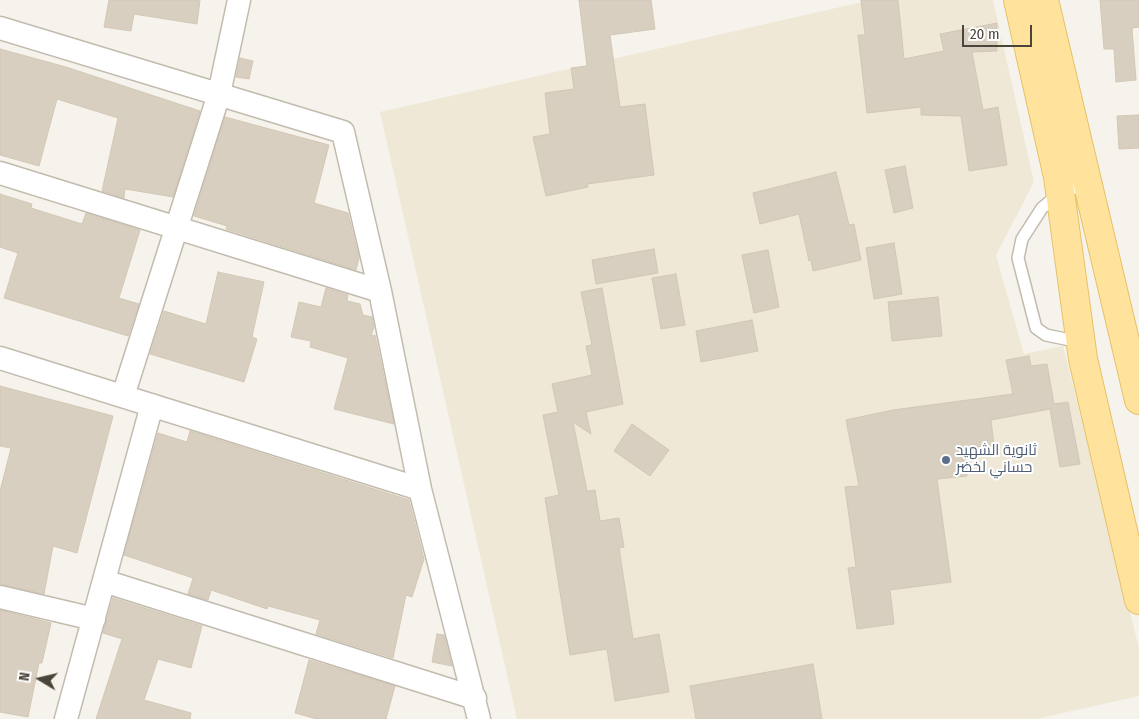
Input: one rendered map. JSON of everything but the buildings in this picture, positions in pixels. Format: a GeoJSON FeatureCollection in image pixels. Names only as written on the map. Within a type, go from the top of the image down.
{"type":"FeatureCollection","features":[{"type":"Feature","properties":{"kind":"main road"},"geometry":{"type":"LineString","coordinates":[[1018,0],[1061,192],[1080,342],[1139,600]]}},
{"type":"Feature","properties":{"kind":"main road"},"geometry":{"type":"LineString","coordinates":[[1044,0],[1139,400]]}},
{"type":"Feature","properties":{"kind":"street"},"geometry":{"type":"LineString","coordinates":[[123,396],[219,94],[239,0]]}},
{"type":"Feature","properties":{"kind":"street"},"geometry":{"type":"LineString","coordinates":[[0,28],[343,132],[380,291],[420,489],[477,708]]}},
{"type":"Feature","properties":{"kind":"street"},"geometry":{"type":"LineString","coordinates":[[0,173],[380,291]]}},
{"type":"Feature","properties":{"kind":"street"},"geometry":{"type":"LineString","coordinates":[[0,358],[420,489]]}},
{"type":"Feature","properties":{"kind":"street"},"geometry":{"type":"LineString","coordinates":[[66,719],[152,406]]}},
{"type":"Feature","properties":{"kind":"street"},"geometry":{"type":"LineString","coordinates":[[104,581],[477,708]]}},
{"type":"Feature","properties":{"kind":"street"},"geometry":{"type":"LineString","coordinates":[[0,597],[94,619]]}},
{"type":"Feature","properties":{"kind":"lane"},"geometry":{"type":"LineString","coordinates":[[1080,342],[1046,335],[1036,328],[1019,266],[1019,248],[1025,233],[1042,208],[1061,192],[1088,184]]}},
{"type":"Feature","properties":{"kind":"shaded area"},"geometry":{"type":"Polygon","coordinates":[[[871,0],[993,0],[1034,182],[996,255],[1024,354],[1063,346],[1139,648],[1139,696],[1036,719],[517,719],[380,112],[871,0]]]}},
{"type":"Feature","properties":{"kind":"place","name":"ثانوية الشهيد حساني لخضر"},"geometry":{"type":"Point","coordinates":[946,460]}}]}
